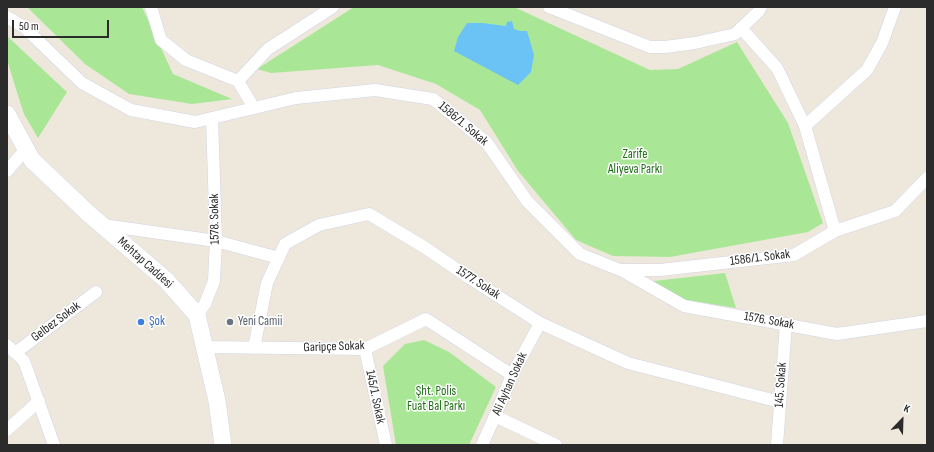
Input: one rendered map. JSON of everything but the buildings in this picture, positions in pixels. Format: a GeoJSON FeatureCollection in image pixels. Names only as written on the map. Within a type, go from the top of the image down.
{"type":"FeatureCollection","features":[{"type":"Feature","properties":{"kind":"main road","name":"Mehtap Caddesi"},"geometry":{"type":"LineString","coordinates":[[7,114],[32,160],[102,225],[166,280],[197,315],[217,401],[223,445]]}},
{"type":"Feature","properties":{"kind":"street"},"geometry":{"type":"LineString","coordinates":[[151,7],[161,40],[186,60],[238,81],[254,108]]}},
{"type":"Feature","properties":{"kind":"street"},"geometry":{"type":"LineString","coordinates":[[238,81],[268,49],[333,7]]}},
{"type":"Feature","properties":{"kind":"street"},"geometry":{"type":"LineString","coordinates":[[549,7],[650,47],[665,47],[695,43],[735,34],[758,12],[761,7]]}},
{"type":"Feature","properties":{"kind":"street"},"geometry":{"type":"LineString","coordinates":[[805,126],[867,70],[882,43],[895,7]]}},
{"type":"Feature","properties":{"kind":"street","name":"1586/1. Sokak"},"geometry":{"type":"LineString","coordinates":[[7,17],[24,27],[82,83],[131,110],[195,122],[296,98],[375,90],[433,99],[487,143],[527,201],[580,254],[620,270],[660,270],[794,255],[835,231],[895,211],[927,178]]}},
{"type":"Feature","properties":{"kind":"street"},"geometry":{"type":"LineString","coordinates":[[740,28],[777,68],[805,126],[835,231]]}},
{"type":"Feature","properties":{"kind":"street","name":"1578. Sokak"},"geometry":{"type":"LineString","coordinates":[[197,315],[205,304],[214,281],[216,241],[212,118]]}},
{"type":"Feature","properties":{"kind":"street"},"geometry":{"type":"LineString","coordinates":[[7,171],[26,149]]}},
{"type":"Feature","properties":{"kind":"street","name":"1577. Sokak"},"geometry":{"type":"LineString","coordinates":[[254,348],[267,283],[285,244],[320,225],[369,214],[424,247],[540,323],[628,363],[780,402]]}},
{"type":"Feature","properties":{"kind":"street"},"geometry":{"type":"LineString","coordinates":[[102,225],[216,241],[279,258]]}},
{"type":"Feature","properties":{"kind":"street","name":"1576. Sokak"},"geometry":{"type":"LineString","coordinates":[[620,270],[684,306],[837,334],[927,321]]}},
{"type":"Feature","properties":{"kind":"street","name":"Gelbez Sokak"},"geometry":{"type":"LineString","coordinates":[[11,349],[96,292]]}},
{"type":"Feature","properties":{"kind":"street","name":"Garipçe Sokak"},"geometry":{"type":"LineString","coordinates":[[205,347],[365,349],[426,319],[512,375]]}},
{"type":"Feature","properties":{"kind":"street","name":"Ali Ayhan Sokak"},"geometry":{"type":"LineString","coordinates":[[482,445],[512,375],[540,323]]}},
{"type":"Feature","properties":{"kind":"street","name":"145. Sokak"},"geometry":{"type":"LineString","coordinates":[[777,445],[786,324]]}},
{"type":"Feature","properties":{"kind":"street"},"geometry":{"type":"LineString","coordinates":[[11,349],[24,360],[54,445]]}},
{"type":"Feature","properties":{"kind":"street","name":"145/1. Sokak"},"geometry":{"type":"LineString","coordinates":[[365,349],[386,445]]}},
{"type":"Feature","properties":{"kind":"street"},"geometry":{"type":"LineString","coordinates":[[7,430],[38,401]]}},
{"type":"Feature","properties":{"kind":"street"},"geometry":{"type":"LineString","coordinates":[[495,416],[556,445]]}},
{"type":"Feature","properties":{"kind":"green space"},"geometry":{"type":"Polygon","coordinates":[[[27,7],[142,7],[173,74],[232,99],[192,104],[129,94],[85,64],[27,7]]]}},
{"type":"Feature","properties":{"kind":"green space","name":"Zarife Aliyeva Parkı"},"geometry":{"type":"Polygon","coordinates":[[[354,7],[514,7],[650,70],[678,69],[737,42],[788,123],[823,223],[808,232],[670,257],[613,256],[576,240],[518,171],[480,110],[436,84],[378,65],[271,73],[257,69],[354,7]]]}},
{"type":"Feature","properties":{"kind":"green space"},"geometry":{"type":"Polygon","coordinates":[[[7,36],[67,92],[38,138],[24,114],[14,83],[7,59],[7,36]]]}},
{"type":"Feature","properties":{"kind":"green space"},"geometry":{"type":"Polygon","coordinates":[[[725,273],[736,308],[686,300],[645,282],[725,273]]]}},
{"type":"Feature","properties":{"kind":"green space","name":"Şht. Polis Fuat Bal Parkı"},"geometry":{"type":"Polygon","coordinates":[[[424,340],[449,352],[496,387],[469,445],[396,445],[383,366],[405,344],[424,340]]]}},
{"type":"Feature","properties":{"kind":"water"},"geometry":{"type":"Polygon","coordinates":[[[512,21],[514,29],[527,31],[534,55],[531,72],[518,85],[454,51],[458,37],[467,23],[506,26],[507,22],[512,21]]]}},
{"type":"Feature","properties":{"kind":"place","name":"Şok"},"geometry":{"type":"Point","coordinates":[141,322]}},
{"type":"Feature","properties":{"kind":"place","name":"Yeni Camii"},"geometry":{"type":"Point","coordinates":[230,322]}}]}
